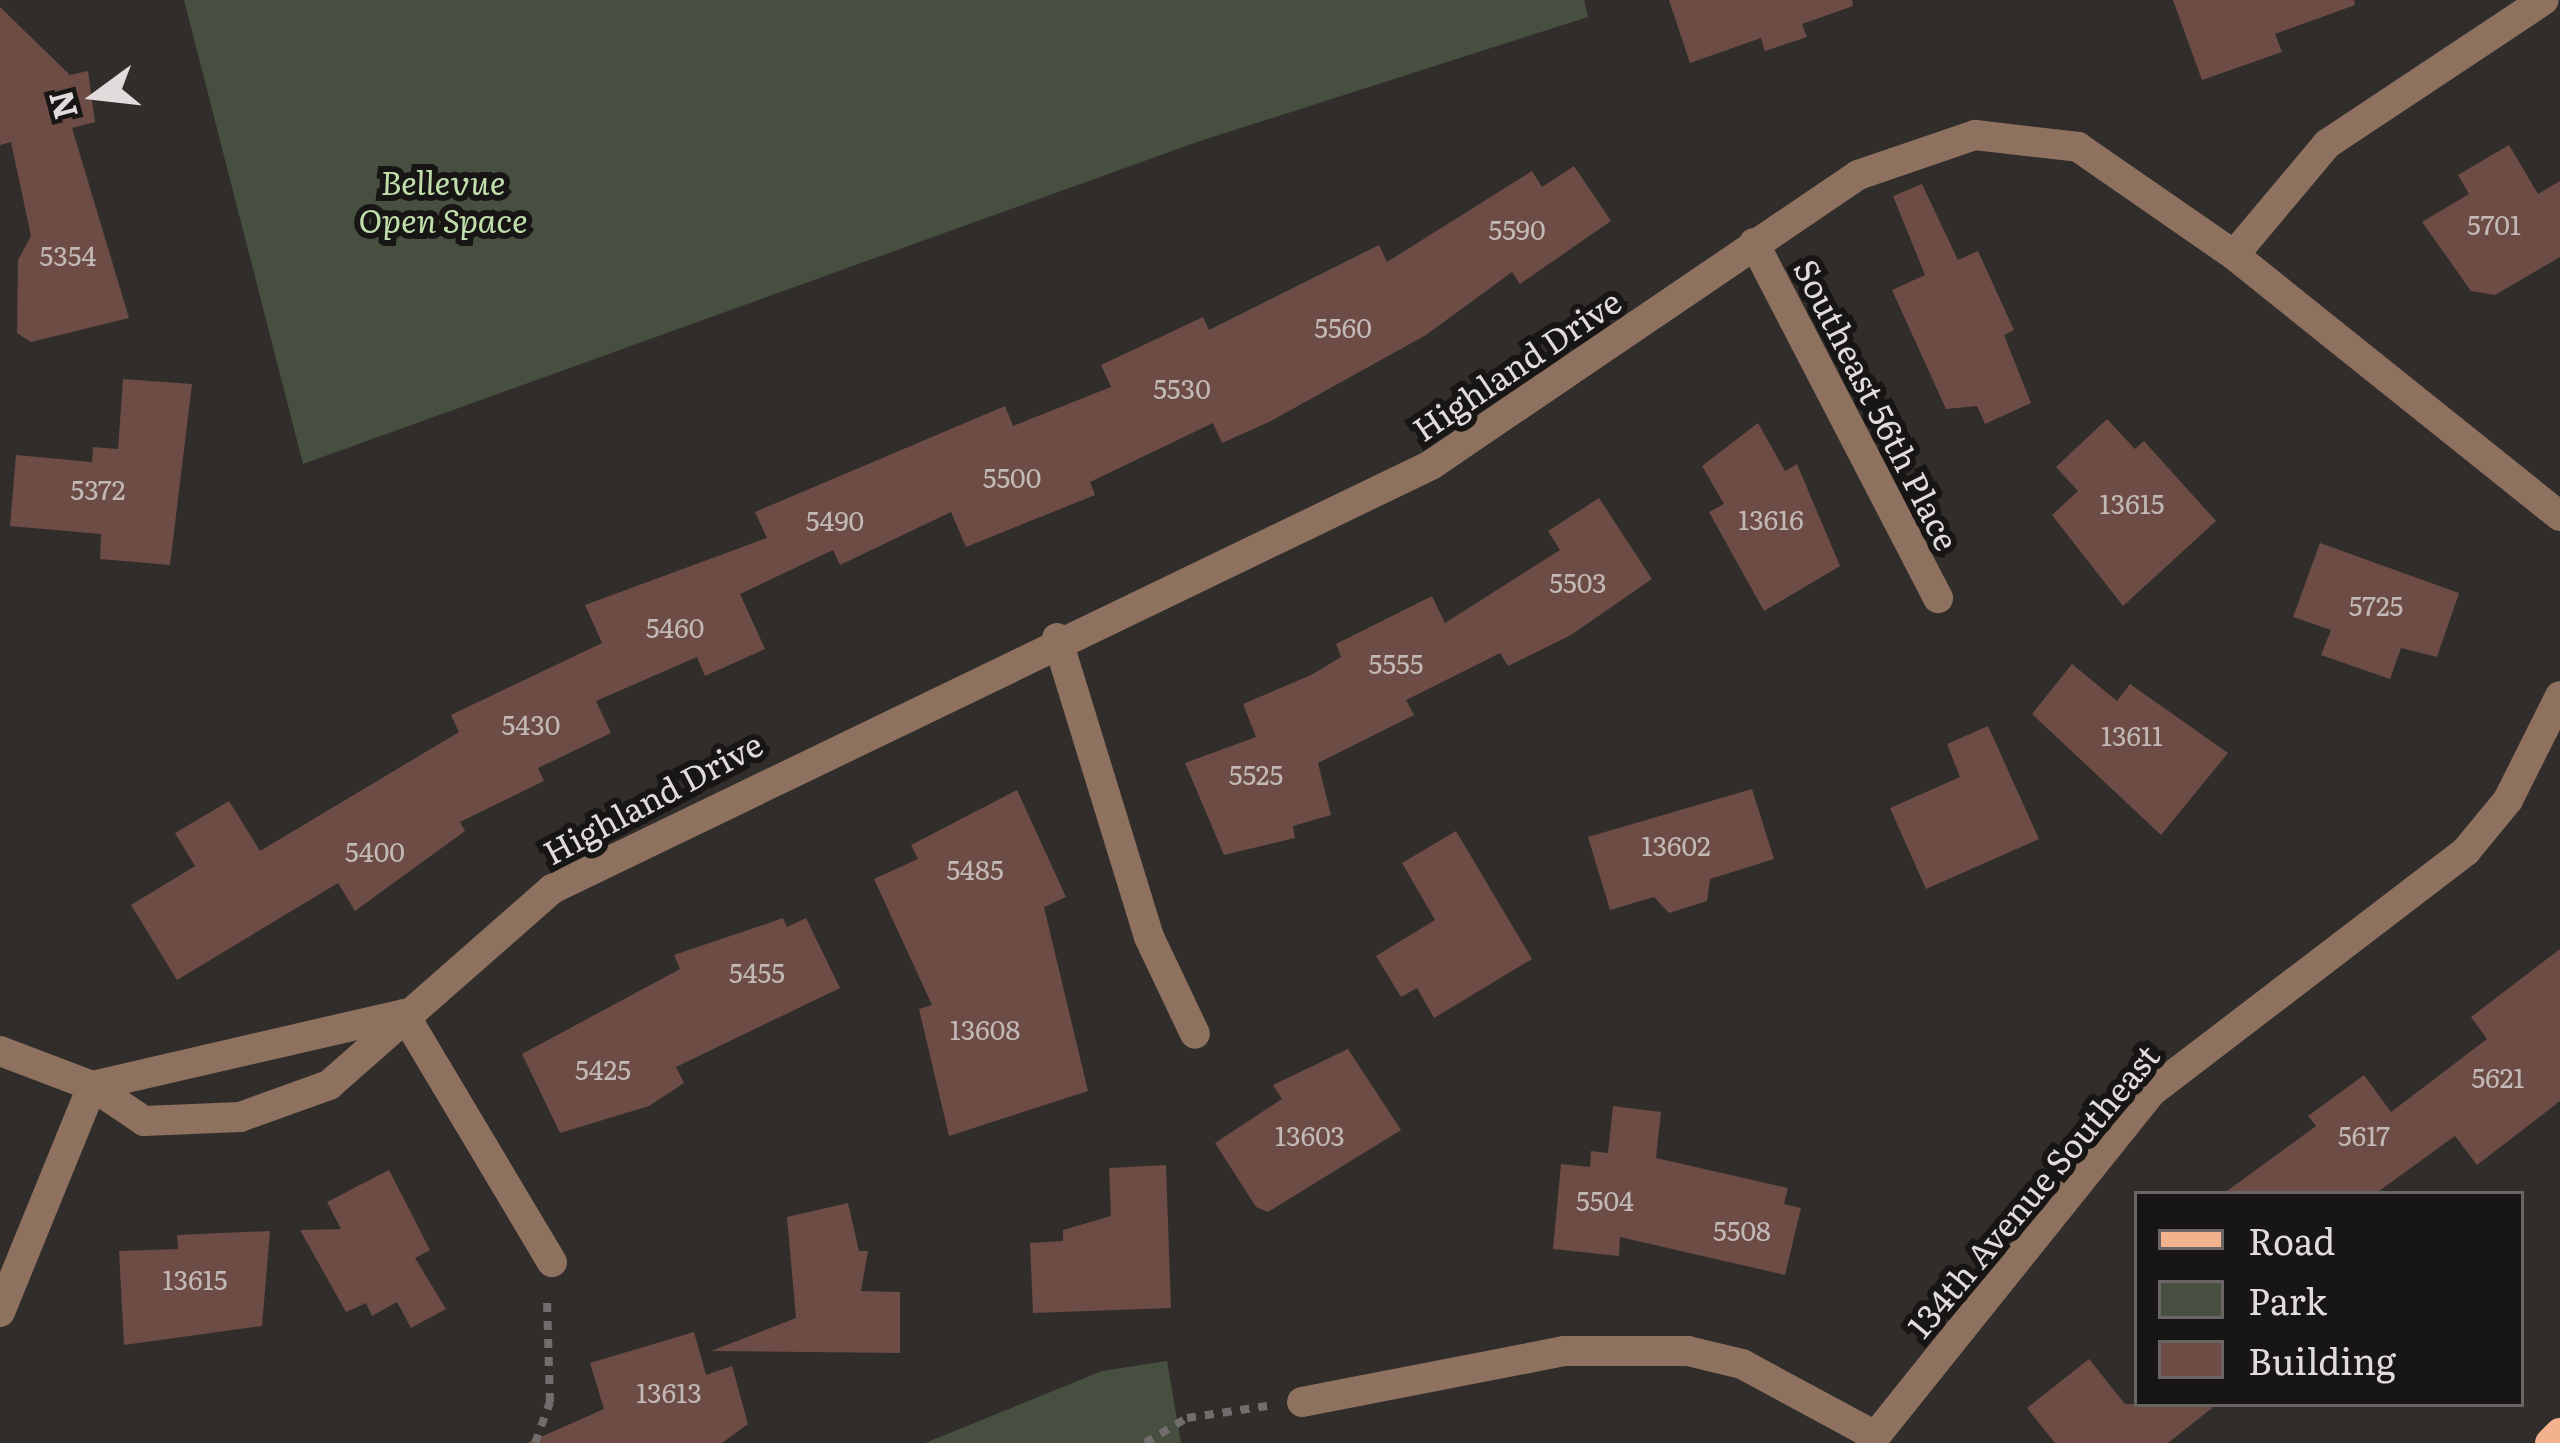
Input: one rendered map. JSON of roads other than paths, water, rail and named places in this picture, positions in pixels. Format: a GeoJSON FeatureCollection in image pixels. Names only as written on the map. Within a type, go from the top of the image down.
{"type":"FeatureCollection","features":[{"type":"Feature","properties":{"kind":"main road"},"geometry":{"type":"LineString","coordinates":[[2550,1443],[2560,1433]]}},
{"type":"Feature","properties":{"kind":"street"},"geometry":{"type":"LineString","coordinates":[[2234,254],[2326,144],[2545,0]]}},
{"type":"Feature","properties":{"kind":"street","name":"Highland Drive"},"geometry":{"type":"LineString","coordinates":[[0,1051],[92,1086],[144,1121],[240,1118],[328,1085],[552,889],[1057,638],[1431,465],[1754,243],[1920,148],[2026,136],[2078,148],[2234,254],[2560,516]]}},
{"type":"Feature","properties":{"kind":"street","name":"Southeast 56th Place"},"geometry":{"type":"LineString","coordinates":[[1754,243],[1938,598]]}},
{"type":"Feature","properties":{"kind":"street"},"geometry":{"type":"LineString","coordinates":[[1057,638],[1149,937],[1196,1034]]}},
{"type":"Feature","properties":{"kind":"street","name":"134th Avenue Southeast"},"geometry":{"type":"LineString","coordinates":[[1872,1440],[2151,1092],[2466,851],[2508,800],[2560,696]]}},
{"type":"Feature","properties":{"kind":"street"},"geometry":{"type":"LineString","coordinates":[[404,1014],[552,1262]]}},
{"type":"Feature","properties":{"kind":"street","name":"Highland Drive"},"geometry":{"type":"LineString","coordinates":[[92,1086],[404,1014]]}},
{"type":"Feature","properties":{"kind":"street"},"geometry":{"type":"LineString","coordinates":[[0,1312],[92,1086]]}},
{"type":"Feature","properties":{"kind":"street"},"geometry":{"type":"LineString","coordinates":[[1302,1402],[1564,1351],[1688,1351],[1742,1364],[1872,1440]]}},
{"type":"Feature","properties":{"kind":"park label","name":"Bellevue Open Space"},"geometry":{"type":"Point","coordinates":[443,200]}}]}
